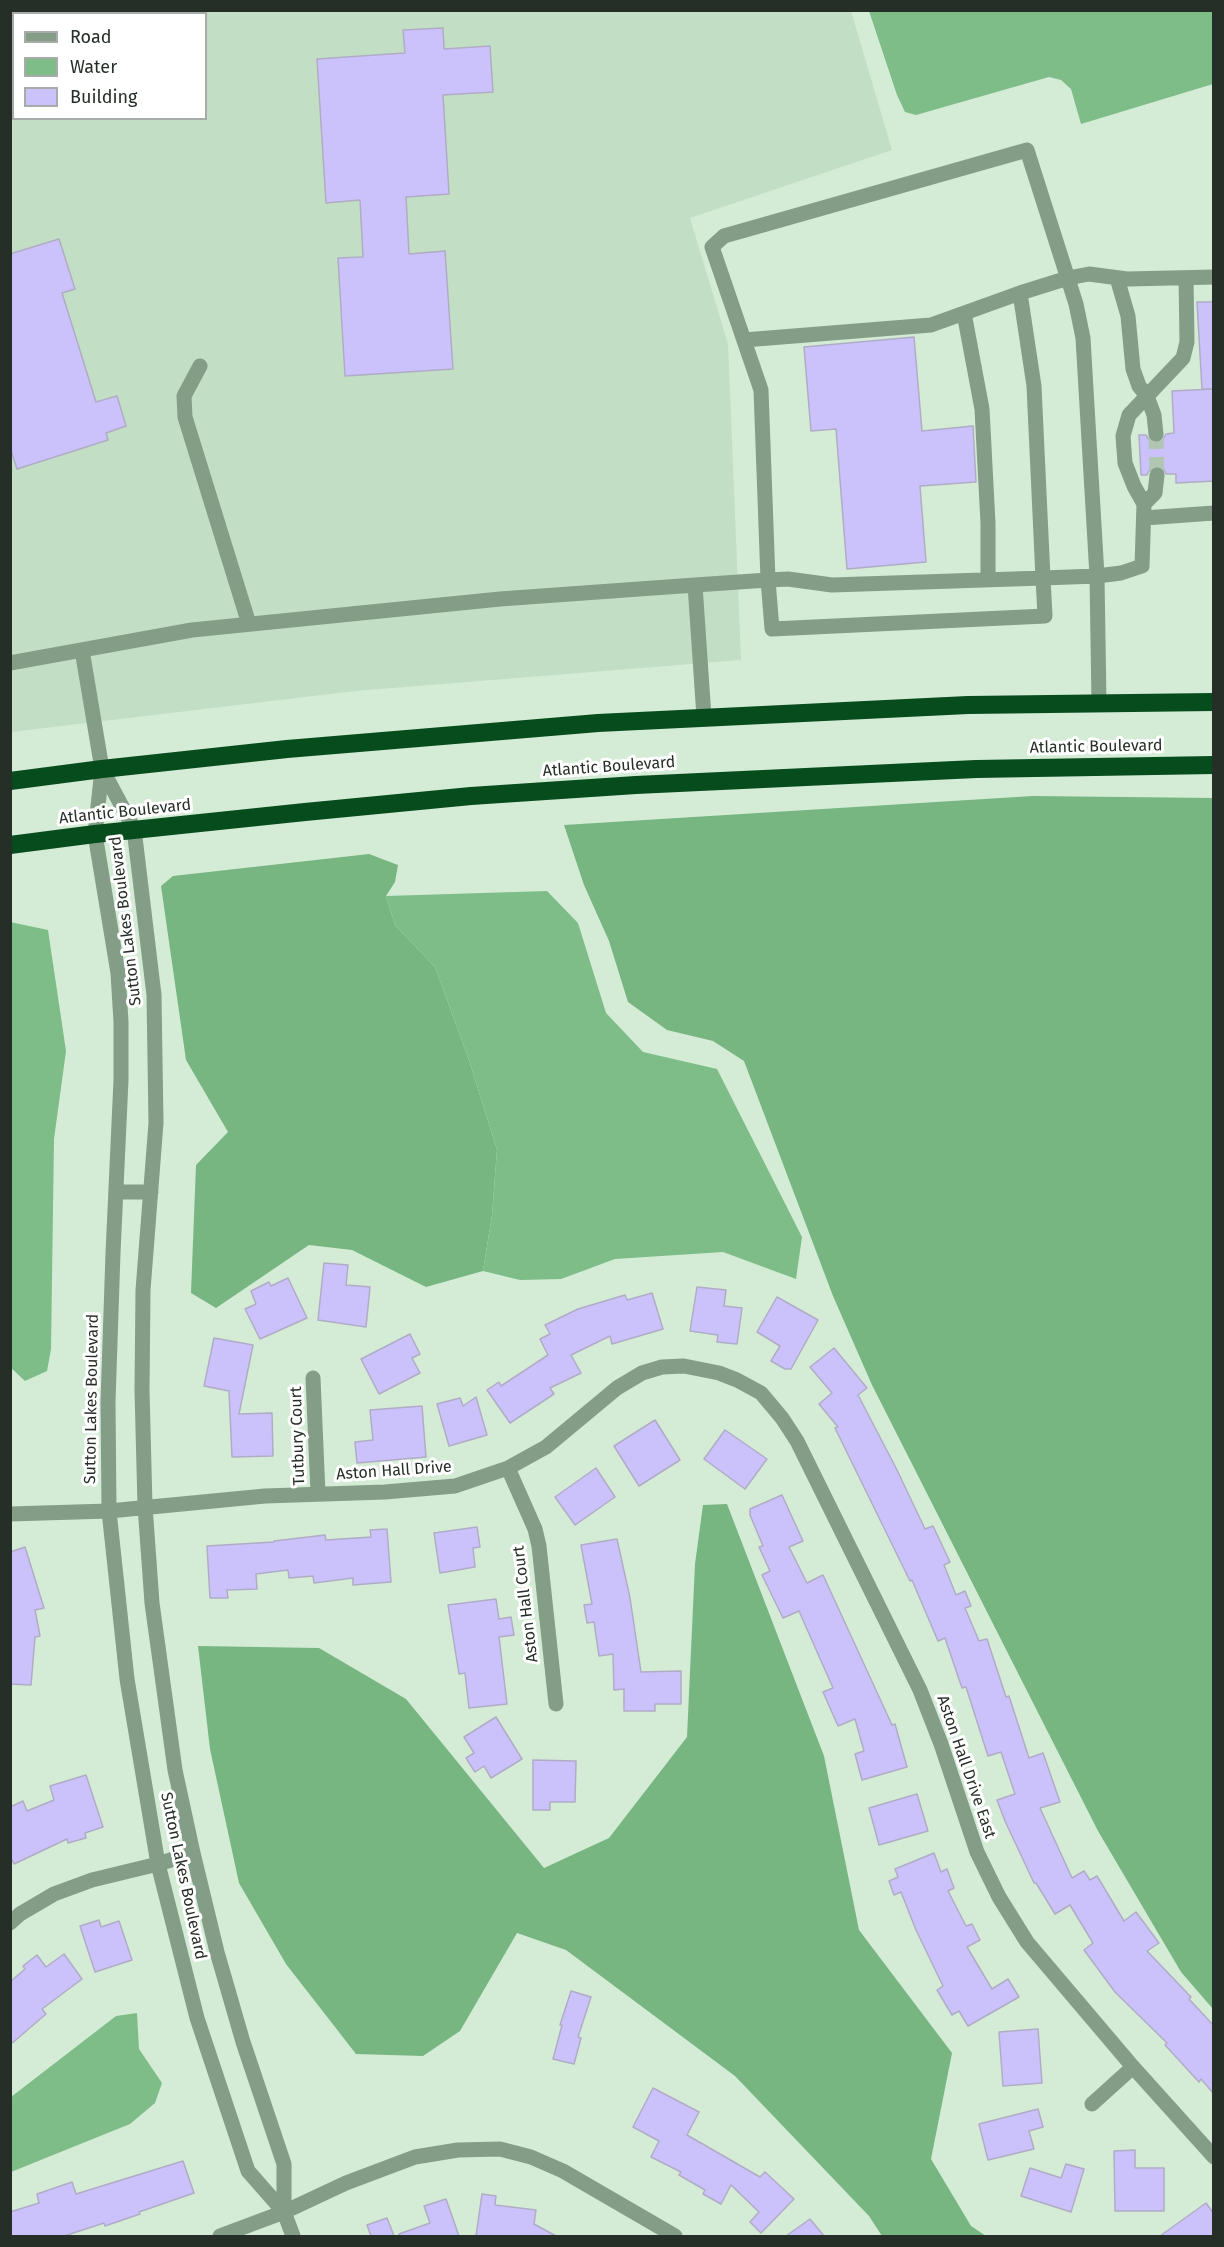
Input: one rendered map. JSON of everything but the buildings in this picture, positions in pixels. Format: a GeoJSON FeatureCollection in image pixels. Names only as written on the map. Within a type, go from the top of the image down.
{"type":"FeatureCollection","features":[{"type":"Feature","properties":{"kind":"highway"},"geometry":{"type":"LineString","coordinates":[[10,781],[102,768],[465,733],[704,717],[968,705],[1214,702]]}},
{"type":"Feature","properties":{"kind":"highway","name":"Atlantic Boulevard"},"geometry":{"type":"LineString","coordinates":[[10,845],[95,834],[471,796],[636,785],[976,769],[1214,765]]}},
{"type":"Feature","properties":{"kind":"street"},"geometry":{"type":"LineString","coordinates":[[1020,293],[1034,386],[1046,616],[772,629],[761,390],[712,246],[724,236],[1027,150],[1076,303],[1083,338],[1097,576],[1099,703]]}},
{"type":"Feature","properties":{"kind":"street"},"geometry":{"type":"LineString","coordinates":[[744,340],[931,325],[1020,293],[1089,274],[1117,278],[1214,277]]}},
{"type":"Feature","properties":{"kind":"street"},"geometry":{"type":"LineString","coordinates":[[1117,278],[1128,316],[1132,369],[1139,386],[1147,396],[1154,415],[1156,434]]}},
{"type":"Feature","properties":{"kind":"street"},"geometry":{"type":"LineString","coordinates":[[10,663],[192,630],[500,599],[788,579],[831,585],[1097,576],[1121,573],[1142,566],[1144,511],[1125,463],[1123,436],[1129,415],[1183,358],[1187,342],[1186,278]]}},
{"type":"Feature","properties":{"kind":"street"},"geometry":{"type":"LineString","coordinates":[[964,313],[982,409],[988,523],[988,580]]}},
{"type":"Feature","properties":{"kind":"street"},"geometry":{"type":"LineString","coordinates":[[200,366],[184,396],[185,417],[249,624]]}},
{"type":"Feature","properties":{"kind":"street"},"geometry":{"type":"LineString","coordinates":[[1144,511],[1155,493],[1157,475]]}},
{"type":"Feature","properties":{"kind":"street"},"geometry":{"type":"LineString","coordinates":[[1144,511],[1214,513]]}},
{"type":"Feature","properties":{"kind":"street"},"geometry":{"type":"LineString","coordinates":[[695,585],[704,717]]}},
{"type":"Feature","properties":{"kind":"street"},"geometry":{"type":"LineString","coordinates":[[82,650],[102,768]]}},
{"type":"Feature","properties":{"kind":"street","name":"Sutton Lakes Boulevard"},"geometry":{"type":"LineString","coordinates":[[102,768],[134,830],[154,995],[156,1123],[143,1290],[145,1506],[152,1603],[176,1770],[193,1853],[217,1952],[243,2042],[284,2164],[284,2212],[293,2236]]}},
{"type":"Feature","properties":{"kind":"street","name":"Sutton Lakes Boulevard"},"geometry":{"type":"LineString","coordinates":[[102,768],[95,834],[118,973],[121,1022],[121,1080],[108,1402],[109,1511],[127,1680],[158,1864],[197,2018],[248,2171],[284,2212]]}},
{"type":"Feature","properties":{"kind":"street"},"geometry":{"type":"LineString","coordinates":[[116,1192],[151,1192]]}},
{"type":"Feature","properties":{"kind":"street","name":"Aston Hall Drive"},"geometry":{"type":"LineString","coordinates":[[10,1514],[109,1511],[145,1506],[455,1486],[508,1468],[546,1447],[617,1388],[642,1373],[662,1367],[684,1366],[719,1373]]}},
{"type":"Feature","properties":{"kind":"street","name":"Aston Hall Drive East"},"geometry":{"type":"LineString","coordinates":[[719,1373],[761,1393],[797,1441],[920,1690],[941,1744],[977,1852],[999,1897],[1027,1942],[1133,2067],[1214,2157]]}},
{"type":"Feature","properties":{"kind":"street","name":"Tutbury Court"},"geometry":{"type":"LineString","coordinates":[[313,1378],[318,1494]]}},
{"type":"Feature","properties":{"kind":"street","name":"Aston Hall Court"},"geometry":{"type":"LineString","coordinates":[[508,1468],[535,1529],[556,1704]]}},
{"type":"Feature","properties":{"kind":"street"},"geometry":{"type":"LineString","coordinates":[[10,1923],[20,1914],[54,1894],[92,1880],[193,1853]]}},
{"type":"Feature","properties":{"kind":"street"},"geometry":{"type":"LineString","coordinates":[[1092,2104],[1133,2067]]}},
{"type":"Feature","properties":{"kind":"street"},"geometry":{"type":"LineString","coordinates":[[220,2236],[284,2212],[346,2183],[415,2157],[458,2150],[500,2149],[531,2157],[563,2171],[675,2236]]}},
{"type":"Feature","properties":{"kind":"shaded area"},"geometry":{"type":"Polygon","coordinates":[[[155,10],[851,11],[892,150],[690,218],[728,344],[741,660],[355,691],[11,732],[11,16],[12,120],[207,120],[207,12],[150,12],[155,10]]]}},
{"type":"Feature","properties":{"kind":"shaded area"},"geometry":{"type":"Polygon","coordinates":[[[63,11],[155,11],[152,12],[63,11]]]}},
{"type":"Feature","properties":{"kind":"shaded area"},"geometry":{"type":"Polygon","coordinates":[[[1033,796],[1213,798],[1213,2009],[1181,1972],[1098,1831],[872,1385],[833,1296],[744,1061],[713,1041],[667,1030],[628,1002],[609,941],[584,885],[564,825],[1033,796]]]}},
{"type":"Feature","properties":{"kind":"shaded area"},"geometry":{"type":"Polygon","coordinates":[[[369,854],[398,865],[395,882],[386,896],[395,925],[435,967],[470,1063],[497,1150],[492,1215],[483,1271],[426,1287],[352,1250],[309,1245],[216,1308],[191,1293],[196,1165],[228,1132],[186,1060],[161,886],[173,876],[369,854]]]}},
{"type":"Feature","properties":{"kind":"shaded area"},"geometry":{"type":"Polygon","coordinates":[[[727,1504],[824,1756],[859,1930],[952,2053],[931,2159],[971,2226],[986,2236],[882,2236],[869,2216],[735,2076],[566,1950],[517,1933],[460,2031],[423,2056],[356,2054],[286,1964],[239,1883],[210,1749],[198,1646],[319,1648],[406,1699],[544,1868],[609,1838],[687,1737],[695,1564],[703,1505],[727,1504]]]}},
{"type":"Feature","properties":{"kind":"water"},"geometry":{"type":"Polygon","coordinates":[[[869,11],[1213,11],[1213,84],[1081,124],[1071,89],[1061,80],[1049,77],[916,115],[905,112],[897,95],[869,11]]]}},
{"type":"Feature","properties":{"kind":"water"},"geometry":{"type":"Polygon","coordinates":[[[547,891],[578,923],[606,1013],[643,1052],[717,1069],[802,1237],[796,1279],[723,1252],[615,1259],[561,1279],[520,1280],[483,1271],[492,1215],[497,1150],[470,1063],[435,967],[395,925],[386,896],[547,891]]]}},
{"type":"Feature","properties":{"kind":"water"},"geometry":{"type":"Polygon","coordinates":[[[10,922],[48,930],[66,1051],[54,1139],[51,1349],[47,1371],[25,1381],[10,1367],[10,922]]]}},
{"type":"Feature","properties":{"kind":"water"},"geometry":{"type":"Polygon","coordinates":[[[137,2013],[139,2049],[162,2083],[155,2103],[130,2124],[11,2172],[11,2097],[116,2016],[137,2013]]]}},
{"type":"Feature","properties":{"kind":"tunnel"},"geometry":{"type":"LineString","coordinates":[[1156,434],[1157,475]]}}]}
